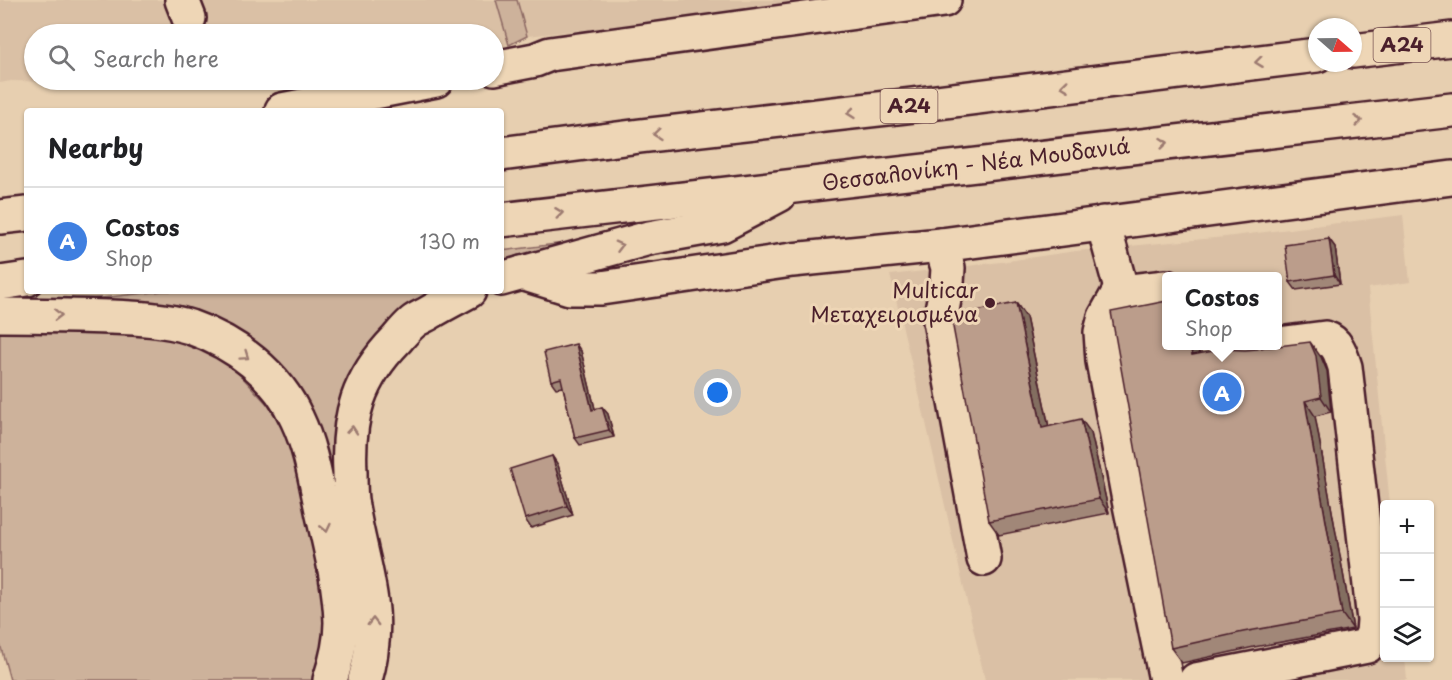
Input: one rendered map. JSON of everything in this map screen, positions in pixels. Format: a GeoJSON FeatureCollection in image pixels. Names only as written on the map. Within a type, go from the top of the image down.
{"type":"FeatureCollection","features":[{"type":"Feature","properties":{"kind":"main road"},"geometry":{"type":"LineString","coordinates":[[504,66],[535,60],[550,54],[944,0]]}},
{"type":"Feature","properties":{"kind":"main road","name":"Α24"},"geometry":{"type":"LineString","coordinates":[[1362,50],[1452,39]]}},
{"type":"Feature","properties":{"kind":"main road","name":"Α24"},"geometry":{"type":"LineString","coordinates":[[504,154],[1308,56]]}},
{"type":"Feature","properties":{"kind":"main road"},"geometry":{"type":"LineString","coordinates":[[292,108],[385,90]]}},
{"type":"Feature","properties":{"kind":"main road","name":"Θεσσαλονίκη - Νέα Μουδανιά"},"geometry":{"type":"LineString","coordinates":[[504,220],[1452,110]]}},
{"type":"Feature","properties":{"kind":"main road"},"geometry":{"type":"LineString","coordinates":[[512,276],[570,288],[601,288],[792,260],[941,245],[1452,178]]}},
{"type":"Feature","properties":{"kind":"main road"},"geometry":{"type":"LineString","coordinates":[[512,276],[649,238],[722,225],[794,186]]}},
{"type":"Feature","properties":{"kind":"main road"},"geometry":{"type":"LineString","coordinates":[[0,217],[24,214]]}},
{"type":"Feature","properties":{"kind":"main road"},"geometry":{"type":"LineString","coordinates":[[1103,223],[1122,292]]}},
{"type":"Feature","properties":{"kind":"main road"},"geometry":{"type":"LineString","coordinates":[[941,245],[948,268],[939,321],[984,559]]}},
{"type":"Feature","properties":{"kind":"main road"},"geometry":{"type":"LineString","coordinates":[[0,283],[24,279]]}},
{"type":"Feature","properties":{"kind":"main road"},"geometry":{"type":"LineString","coordinates":[[1162,288],[1118,294],[1105,317],[1101,332],[1103,360],[1129,500],[1166,680]]}},
{"type":"Feature","properties":{"kind":"main road"},"geometry":{"type":"LineString","coordinates":[[365,680],[371,649],[373,605],[351,498],[349,456],[352,421],[358,396],[369,373],[388,348],[414,322],[464,294]]}},
{"type":"Feature","properties":{"kind":"main road"},"geometry":{"type":"LineString","coordinates":[[0,315],[130,318],[188,326],[227,344],[267,374],[289,403],[305,439],[333,561],[341,624],[335,664],[330,680]]}},
{"type":"Feature","properties":{"kind":"main road"},"geometry":{"type":"LineString","coordinates":[[1196,680],[1367,646],[1373,633],[1374,620],[1345,367],[1337,347],[1325,338],[1282,343]]}},
{"type":"Feature","properties":{"kind":"shaded area"},"geometry":{"type":"Polygon","coordinates":[[[0,0],[496,0],[503,24],[24,24],[24,81],[0,83],[0,0]]]}},
{"type":"Feature","properties":{"kind":"shaded area"},"geometry":{"type":"Polygon","coordinates":[[[496,0],[517,0],[527,36],[509,45],[496,0]]]}},
{"type":"Feature","properties":{"kind":"shaded area"},"geometry":{"type":"Polygon","coordinates":[[[517,0],[841,0],[684,20],[527,36],[517,0]]]}},
{"type":"Feature","properties":{"kind":"shaded area"},"geometry":{"type":"Polygon","coordinates":[[[504,28],[509,45],[504,46],[504,28]]]}},
{"type":"Feature","properties":{"kind":"shaded area"},"geometry":{"type":"Polygon","coordinates":[[[1403,215],[1410,282],[1368,288],[1390,500],[1380,500],[1380,662],[1405,662],[1407,680],[985,680],[890,275],[1076,251],[1225,237],[1403,215]]]}},
{"type":"Feature","properties":{"kind":"shaded area"},"geometry":{"type":"Polygon","coordinates":[[[580,241],[504,267],[504,251],[580,241]]]}},
{"type":"Feature","properties":{"kind":"shaded area"},"geometry":{"type":"Polygon","coordinates":[[[136,294],[429,294],[400,314],[339,509],[257,355],[74,301],[136,294]]]}},
{"type":"Feature","properties":{"kind":"shaded area"},"geometry":{"type":"Polygon","coordinates":[[[0,326],[155,334],[192,344],[225,361],[268,405],[286,433],[299,466],[330,632],[320,680],[10,680],[0,644],[0,326]]]}},
{"type":"Feature","properties":{"kind":"building"},"geometry":{"type":"Polygon","coordinates":[[[1329,239],[1334,275],[1290,282],[1285,245],[1329,239]]]}},
{"type":"Feature","properties":{"kind":"building"},"geometry":{"type":"Polygon","coordinates":[[[1162,302],[1162,350],[1191,350],[1192,355],[1218,350],[1282,350],[1282,346],[1310,342],[1316,356],[1321,397],[1305,401],[1342,614],[1171,648],[1111,312],[1162,302]]]}},
{"type":"Feature","properties":{"kind":"building"},"geometry":{"type":"Polygon","coordinates":[[[1016,303],[1042,428],[1081,419],[1099,499],[989,521],[951,316],[1016,303]]]}},
{"type":"Feature","properties":{"kind":"building"},"geometry":{"type":"Polygon","coordinates":[[[576,344],[592,410],[602,407],[609,430],[575,438],[561,378],[551,381],[544,352],[576,344]]]}},
{"type":"Feature","properties":{"kind":"building"},"geometry":{"type":"Polygon","coordinates":[[[552,456],[567,506],[525,519],[510,469],[552,456]]]}},
{"type":"Feature","properties":{"kind":"place","name":"Multicar Μεταχειρισμένα"},"geometry":{"type":"Point","coordinates":[990,303]}},
{"type":"Feature","properties":{"kind":"place","name":"Costos"},"geometry":{"type":"Point","coordinates":[1222,392]}}]}
